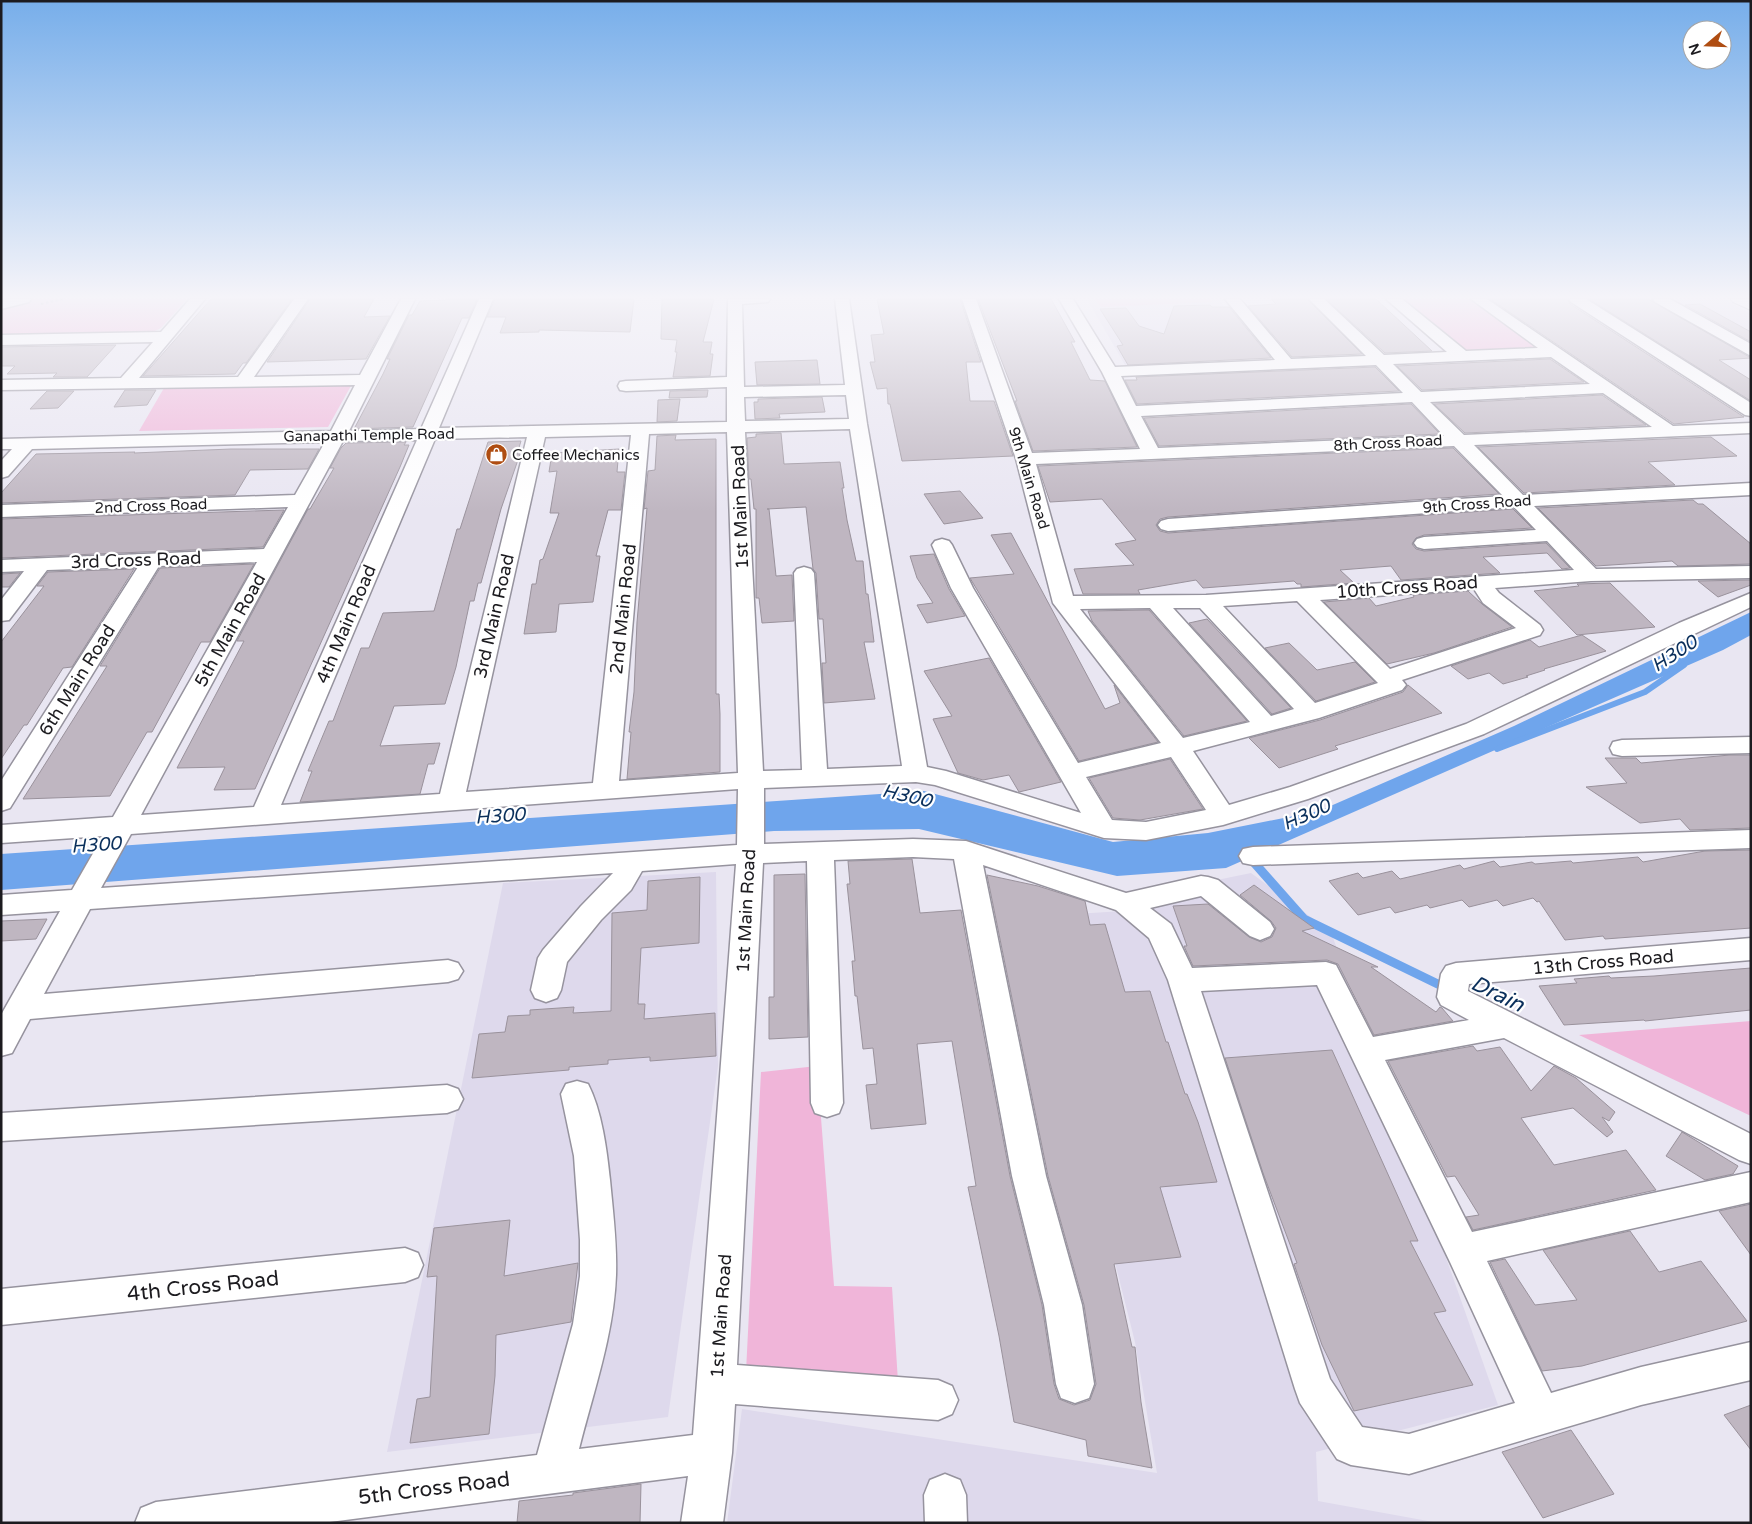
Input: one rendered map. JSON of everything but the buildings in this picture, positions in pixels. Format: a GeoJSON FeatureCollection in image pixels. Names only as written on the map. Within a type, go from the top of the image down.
{"type":"FeatureCollection","features":[{"type":"Feature","properties":{"kind":"street"},"geometry":{"type":"LineString","coordinates":[[126,382],[137,370]]}},
{"type":"Feature","properties":{"kind":"street"},"geometry":{"type":"LineString","coordinates":[[243,381],[251,370]]}},
{"type":"Feature","properties":{"kind":"street"},"geometry":{"type":"LineString","coordinates":[[337,436],[371,370]]}},
{"type":"Feature","properties":{"kind":"street"},"geometry":{"type":"LineString","coordinates":[[429,433],[456,370]]}},
{"type":"Feature","properties":{"kind":"street","name":"1st Main Road"},"geometry":{"type":"LineString","coordinates":[[702,1523],[712,1453],[750,854],[751,780],[736,426],[736,370]]}},
{"type":"Feature","properties":{"kind":"street"},"geometry":{"type":"LineString","coordinates":[[851,370],[916,774]]}},
{"type":"Feature","properties":{"kind":"street","name":"9th Main Road"},"geometry":{"type":"LineString","coordinates":[[994,370],[1025,459],[1064,603]]}},
{"type":"Feature","properties":{"kind":"street"},"geometry":{"type":"LineString","coordinates":[[1152,370],[1110,372],[1152,454]]}},
{"type":"Feature","properties":{"kind":"street"},"geometry":{"type":"LineString","coordinates":[[1390,370],[1591,575]]}},
{"type":"Feature","properties":{"kind":"street"},"geometry":{"type":"LineString","coordinates":[[1581,370],[1669,431]]}},
{"type":"Feature","properties":{"kind":"street"},"geometry":{"type":"LineString","coordinates":[[1687,370],[1751,411]]}},
{"type":"Feature","properties":{"kind":"street"},"geometry":{"type":"LineString","coordinates":[[1,385],[366,380]]}},
{"type":"Feature","properties":{"kind":"street"},"geometry":{"type":"LineString","coordinates":[[626,386],[853,390]]}},
{"type":"Feature","properties":{"kind":"street"},"geometry":{"type":"LineString","coordinates":[[1130,411],[1607,388]]}},
{"type":"Feature","properties":{"kind":"street","name":"Ganapathi Temple Road"},"geometry":{"type":"LineString","coordinates":[[1,444],[858,424]]}},
{"type":"Feature","properties":{"kind":"street","name":"2nd Main Road"},"geometry":{"type":"LineString","coordinates":[[605,790],[641,428]]}},
{"type":"Feature","properties":{"kind":"street","name":"8th Cross Road"},"geometry":{"type":"LineString","coordinates":[[1025,459],[1751,428]]}},
{"type":"Feature","properties":{"kind":"street","name":"3rd Main Road"},"geometry":{"type":"LineString","coordinates":[[451,801],[537,431]]}},
{"type":"Feature","properties":{"kind":"street","name":"4th Main Road"},"geometry":{"type":"LineString","coordinates":[[264,815],[429,433]]}},
{"type":"Feature","properties":{"kind":"street","name":"5th Main Road"},"geometry":{"type":"LineString","coordinates":[[1,1044],[83,899],[337,436]]}},
{"type":"Feature","properties":{"kind":"street"},"geometry":{"type":"LineString","coordinates":[[1,472],[27,443]]}},
{"type":"Feature","properties":{"kind":"street","name":"9th Cross Road"},"geometry":{"type":"LineString","coordinates":[[1168,526],[1518,501],[1751,489]]}},
{"type":"Feature","properties":{"kind":"street","name":"2nd Cross Road"},"geometry":{"type":"LineString","coordinates":[[1,511],[301,501]]}},
{"type":"Feature","properties":{"kind":"street"},"geometry":{"type":"LineString","coordinates":[[1424,543],[1551,535]]}},
{"type":"Feature","properties":{"kind":"street"},"geometry":{"type":"LineString","coordinates":[[942,545],[962,588],[1104,829]]}},
{"type":"Feature","properties":{"kind":"street","name":"3rd Cross Road"},"geometry":{"type":"LineString","coordinates":[[1,566],[272,554]]}},
{"type":"Feature","properties":{"kind":"street","name":"6th Main Road"},"geometry":{"type":"LineString","coordinates":[[1,802],[153,559]]}},
{"type":"Feature","properties":{"kind":"street"},"geometry":{"type":"LineString","coordinates":[[1,615],[41,564]]}},
{"type":"Feature","properties":{"kind":"street","name":"10th Cross Road"},"geometry":{"type":"LineString","coordinates":[[1064,603],[1206,601],[1591,575],[1751,572]]}},
{"type":"Feature","properties":{"kind":"street"},"geometry":{"type":"LineString","coordinates":[[804,573],[815,777]]}},
{"type":"Feature","properties":{"kind":"street"},"geometry":{"type":"LineString","coordinates":[[1386,678],[1532,630],[1491,598],[1480,582]]}},
{"type":"Feature","properties":{"kind":"street"},"geometry":{"type":"LineString","coordinates":[[1071,773],[1266,726],[1394,685],[1302,594]]}},
{"type":"Feature","properties":{"kind":"street"},"geometry":{"type":"LineString","coordinates":[[1,834],[751,780],[916,774],[937,777],[1104,829],[1146,831],[1223,816],[1299,793],[1474,729],[1751,599]]}},
{"type":"Feature","properties":{"kind":"street"},"geometry":{"type":"LineString","coordinates":[[1206,601],[1311,713]]}},
{"type":"Feature","properties":{"kind":"street"},"geometry":{"type":"LineString","coordinates":[[1064,603],[1177,746],[1223,816]]}},
{"type":"Feature","properties":{"kind":"street"},"geometry":{"type":"LineString","coordinates":[[1157,603],[1266,726]]}},
{"type":"Feature","properties":{"kind":"street"},"geometry":{"type":"LineString","coordinates":[[1622,748],[1751,745]]}},
{"type":"Feature","properties":{"kind":"street"},"geometry":{"type":"LineString","coordinates":[[1253,856],[1751,839]]}},
{"type":"Feature","properties":{"kind":"street"},"geometry":{"type":"LineString","coordinates":[[1,905],[750,854],[913,848],[966,850],[1126,903],[1161,932],[1183,980],[1314,1389],[1351,1445],[1410,1454],[1641,1386],[1751,1361]]}},
{"type":"Feature","properties":{"kind":"street"},"geometry":{"type":"LineString","coordinates":[[966,850],[1029,1176],[1063,1305],[1075,1384]]}},
{"type":"Feature","properties":{"kind":"street"},"geometry":{"type":"LineString","coordinates":[[820,851],[827,1103]]}},
{"type":"Feature","properties":{"kind":"street"},"geometry":{"type":"LineString","coordinates":[[546,990],[553,958],[621,883],[633,862]]}},
{"type":"Feature","properties":{"kind":"street"},"geometry":{"type":"LineString","coordinates":[[1126,903],[1201,886],[1208,887],[1260,929]]}},
{"type":"Feature","properties":{"kind":"street","name":"13th Cross Road"},"geometry":{"type":"LineString","coordinates":[[1508,1025],[1454,986],[1751,949]]}},
{"type":"Feature","properties":{"kind":"street"},"geometry":{"type":"LineString","coordinates":[[22,1008],[448,971]]}},
{"type":"Feature","properties":{"kind":"street"},"geometry":{"type":"LineString","coordinates":[[1183,980],[1326,973],[1463,1250],[1541,1416]]}},
{"type":"Feature","properties":{"kind":"street"},"geometry":{"type":"LineString","coordinates":[[1365,1051],[1508,1025],[1751,1150]]}},
{"type":"Feature","properties":{"kind":"street"},"geometry":{"type":"LineString","coordinates":[[552,1474],[592,1324],[598,1276],[598,1240],[591,1156],[577,1094]]}},
{"type":"Feature","properties":{"kind":"street"},"geometry":{"type":"LineString","coordinates":[[1,1127],[447,1099]]}},
{"type":"Feature","properties":{"kind":"street"},"geometry":{"type":"LineString","coordinates":[[1463,1250],[1751,1187]]}},
{"type":"Feature","properties":{"kind":"street","name":"4th Cross Road"},"geometry":{"type":"LineString","coordinates":[[1,1307],[405,1265]]}},
{"type":"Feature","properties":{"kind":"street"},"geometry":{"type":"LineString","coordinates":[[716,1383],[938,1400]]}},
{"type":"Feature","properties":{"kind":"street","name":"5th Cross Road"},"geometry":{"type":"LineString","coordinates":[[156,1523],[712,1453]]}},
{"type":"Feature","properties":{"kind":"shaded area"},"geometry":{"type":"Polygon","coordinates":[[[352,384],[328,427],[139,431],[164,388],[352,384]]]}},
{"type":"Feature","properties":{"kind":"shaded area"},"geometry":{"type":"Polygon","coordinates":[[[716,872],[718,1066],[668,1417],[387,1452],[503,883],[716,872]]]}},
{"type":"Feature","properties":{"kind":"shaded area"},"geometry":{"type":"Polygon","coordinates":[[[1251,873],[1331,932],[1498,1405],[1316,1452],[1318,1501],[1439,1523],[727,1523],[742,1409],[1157,1473],[1135,1342],[1028,917],[1123,911],[1159,892],[1251,873]]]}},
{"type":"Feature","properties":{"kind":"shaded area"},"geometry":{"type":"Polygon","coordinates":[[[1751,1021],[1751,1116],[1579,1035],[1751,1021]]]}},
{"type":"Feature","properties":{"kind":"shaded area"},"geometry":{"type":"Polygon","coordinates":[[[817,1066],[834,1286],[892,1287],[898,1382],[746,1372],[761,1072],[817,1066]]]}},
{"type":"Feature","properties":{"kind":"water"},"geometry":{"type":"Polygon","coordinates":[[[1751,612],[1751,635],[1723,650],[1226,868],[1117,876],[919,829],[774,831],[1,890],[1,854],[924,791],[1113,842],[1208,833],[1319,811],[1514,726],[1751,612]]]}},
{"type":"Feature","properties":{"kind":"waterway","name":"H300"},"geometry":{"type":"LineString","coordinates":[[1497,749],[1645,692],[1684,665]]}},
{"type":"Feature","properties":{"kind":"waterway","name":"Drain"},"geometry":{"type":"LineString","coordinates":[[1250,858],[1304,919],[1448,989]]}},
{"type":"Feature","properties":{"kind":"place","name":"Coffee Mechanics"},"geometry":{"type":"Point","coordinates":[496,455]}}]}
